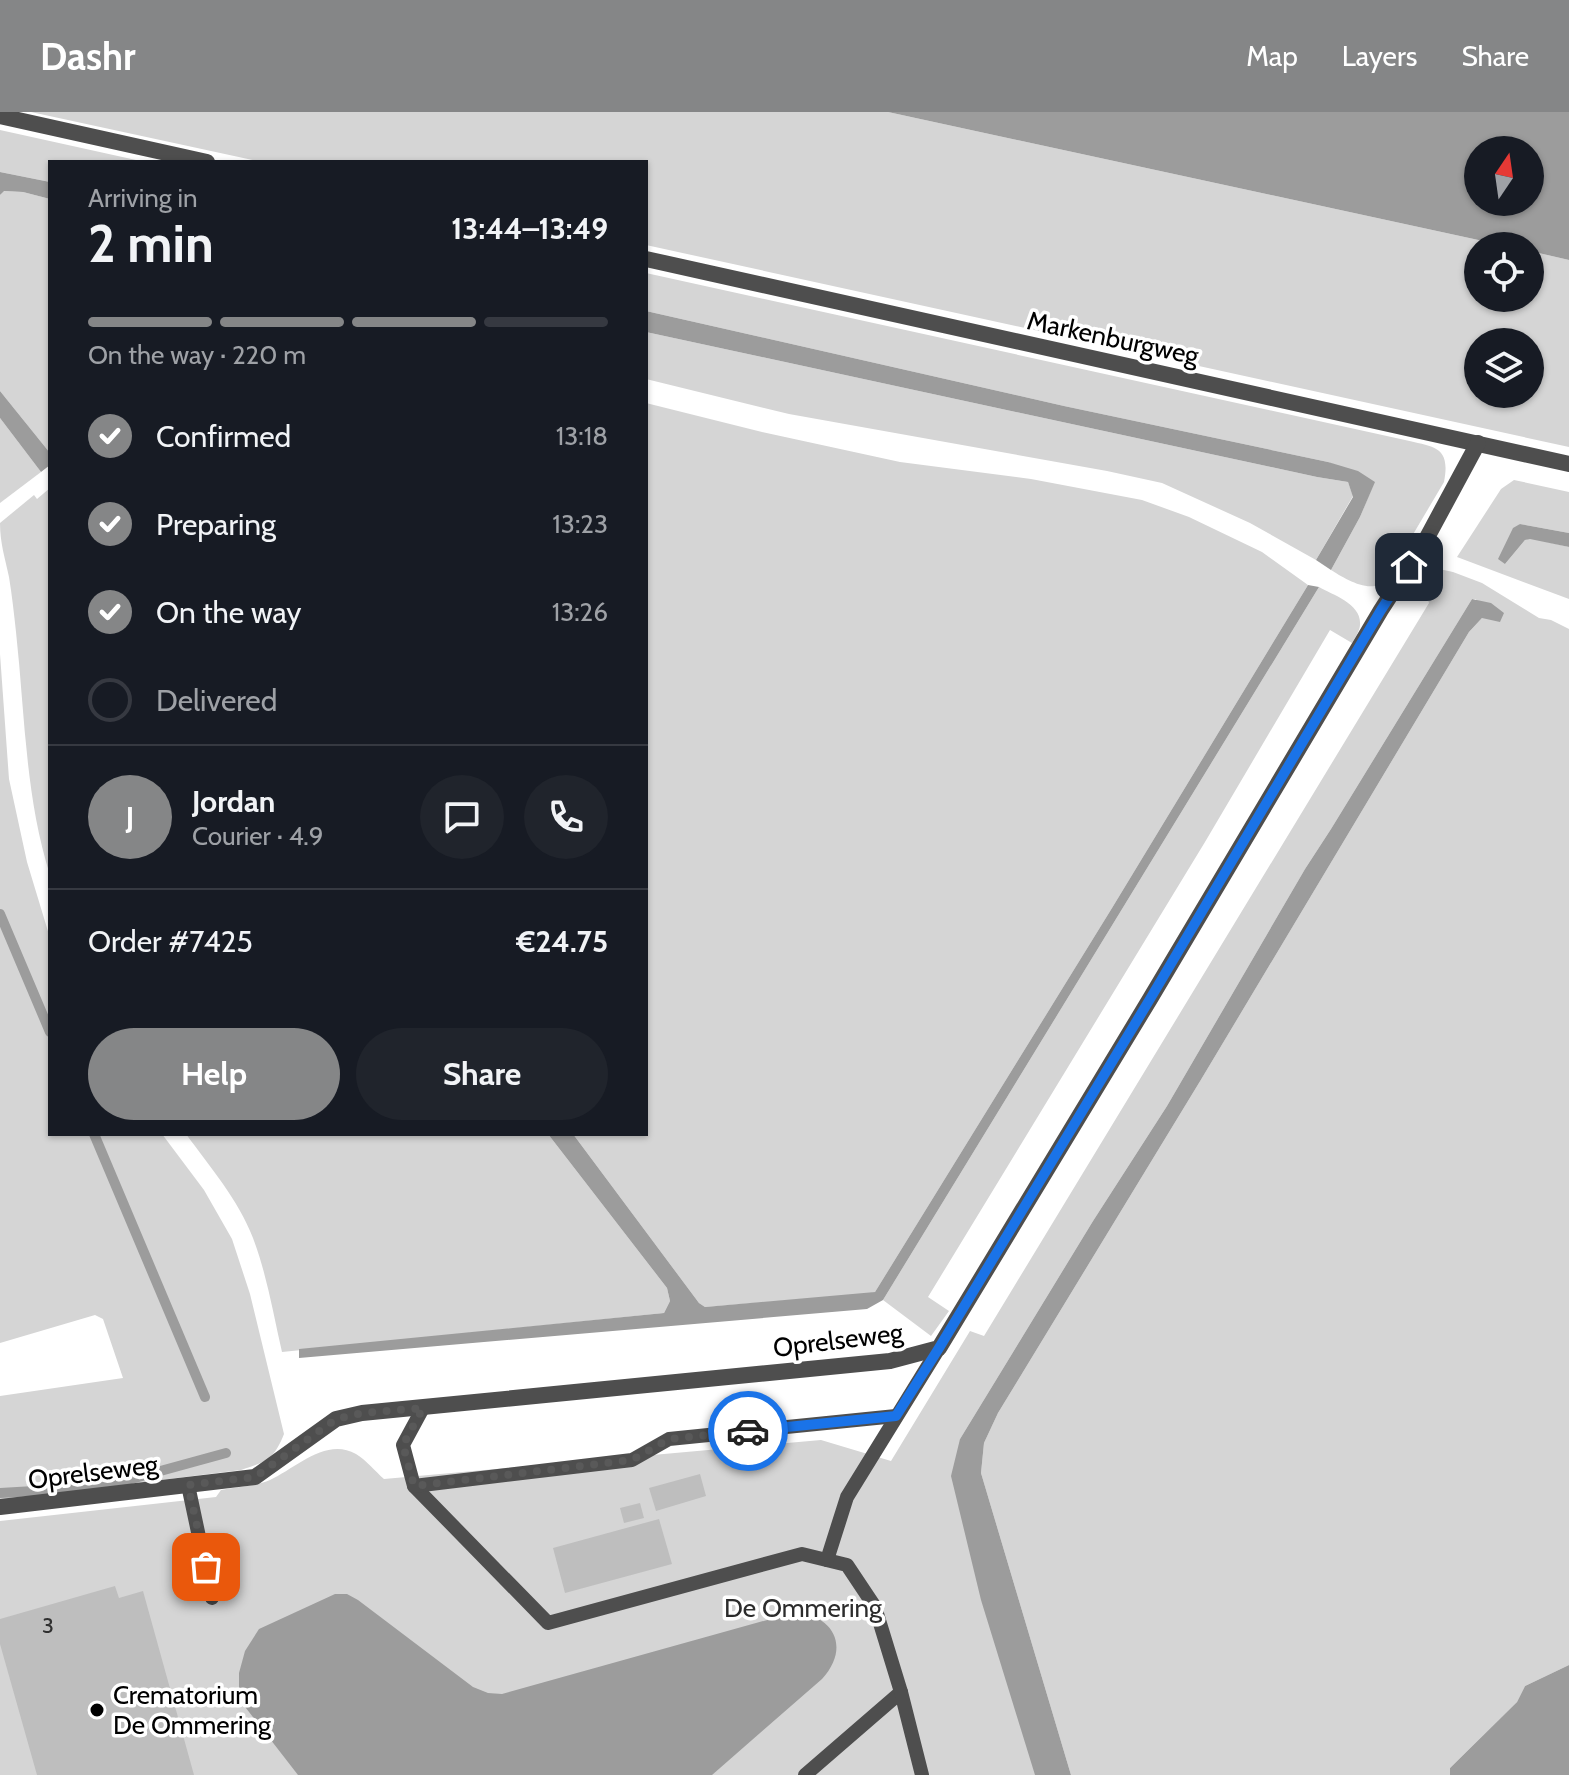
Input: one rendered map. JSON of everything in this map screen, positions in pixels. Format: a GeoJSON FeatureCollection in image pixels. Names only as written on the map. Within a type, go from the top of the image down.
{"type":"FeatureCollection","features":[{"type":"Feature","properties":{"kind":"street"},"geometry":{"type":"LineString","coordinates":[[0,116],[198,160]]}},
{"type":"Feature","properties":{"kind":"street","name":"Markenburgweg"},"geometry":{"type":"LineString","coordinates":[[648,259],[1569,464]]}},
{"type":"Feature","properties":{"kind":"street","name":"Oprelseweg"},"geometry":{"type":"LineString","coordinates":[[0,1507],[255,1477],[336,1419],[362,1413],[890,1361],[939,1348],[1381,610],[1423,545],[1478,443]]}},
{"type":"Feature","properties":{"kind":"lane"},"geometry":{"type":"LineString","coordinates":[[827,1560],[847,1497],[939,1348]]}},
{"type":"Feature","properties":{"kind":"lane"},"geometry":{"type":"LineString","coordinates":[[423,1408],[403,1445],[414,1486],[548,1623],[802,1554],[847,1565],[875,1607],[922,1775]]}},
{"type":"Feature","properties":{"kind":"lane"},"geometry":{"type":"LineString","coordinates":[[414,1486],[632,1460],[669,1439],[896,1416]]}},
{"type":"Feature","properties":{"kind":"lane"},"geometry":{"type":"LineString","coordinates":[[188,1485],[212,1598]]}},
{"type":"Feature","properties":{"kind":"lane"},"geometry":{"type":"LineString","coordinates":[[805,1775],[901,1692]]}},
{"type":"Feature","properties":{"kind":"green space"},"geometry":{"type":"Polygon","coordinates":[[[31,112],[888,112],[1464,237],[1464,312],[1544,312],[1544,254],[1569,260],[1569,447],[648,245],[648,160],[253,160],[31,112]]]}},
{"type":"Feature","properties":{"kind":"green space"},"geometry":{"type":"Polygon","coordinates":[[[0,130],[136,160],[48,160],[48,182],[0,172],[0,130]]]}},
{"type":"Feature","properties":{"kind":"green space"},"geometry":{"type":"Polygon","coordinates":[[[3,191],[23,192],[48,198],[48,451],[0,391],[0,195],[3,191]]]}},
{"type":"Feature","properties":{"kind":"green space"},"geometry":{"type":"Polygon","coordinates":[[[648,273],[1424,444],[1442,455],[1446,470],[1444,482],[1389,575],[1380,584],[1361,585],[1331,570],[1360,517],[1374,483],[1328,462],[648,311],[648,273]]]}},
{"type":"Feature","properties":{"kind":"green space"},"geometry":{"type":"Polygon","coordinates":[[[648,332],[1348,482],[1353,496],[1316,560],[1250,523],[1162,483],[789,414],[648,379],[648,332]]]}},
{"type":"Feature","properties":{"kind":"green space"},"geometry":{"type":"Polygon","coordinates":[[[648,404],[900,462],[1031,479],[1142,500],[1189,517],[1262,552],[1308,585],[875,1292],[705,1307],[574,1136],[648,1136],[648,404]]]}},
{"type":"Feature","properties":{"kind":"green space"},"geometry":{"type":"Polygon","coordinates":[[[0,418],[41,472],[0,503],[0,418]]]}},
{"type":"Feature","properties":{"kind":"green space"},"geometry":{"type":"Polygon","coordinates":[[[1514,480],[1569,492],[1569,533],[1520,524],[1505,564],[1530,538],[1569,547],[1569,599],[1457,557],[1501,489],[1514,480]]]}},
{"type":"Feature","properties":{"kind":"green space"},"geometry":{"type":"Polygon","coordinates":[[[48,490],[48,868],[35,815],[14,611],[0,523],[34,495],[37,499],[48,490]]]}},
{"type":"Feature","properties":{"kind":"green space","name":"De Ommering"},"geometry":{"type":"Polygon","coordinates":[[[1439,569],[1482,583],[1539,618],[1569,629],[1569,1665],[1525,1686],[1517,1702],[1450,1768],[1450,1775],[1071,1775],[981,1473],[984,1443],[998,1413],[1469,632],[1482,618],[1476,599],[1472,599],[1305,869],[1167,1106],[960,1439],[1050,1775],[0,1775],[0,1521],[216,1497],[221,1490],[265,1482],[312,1456],[334,1449],[356,1454],[384,1479],[821,1440],[891,1461],[970,1331],[984,1336],[1429,603],[1423,586],[1433,570],[1439,569]]]}},
{"type":"Feature","properties":{"kind":"green space"},"geometry":{"type":"Polygon","coordinates":[[[1319,587],[1352,606],[1359,618],[1357,634],[1352,643],[1330,630],[928,1297],[949,1311],[931,1336],[883,1300],[1319,587]]]}},
{"type":"Feature","properties":{"kind":"green space"},"geometry":{"type":"Polygon","coordinates":[[[0,654],[9,779],[27,862],[48,931],[48,1136],[164,1136],[204,1190],[232,1239],[250,1294],[284,1434],[268,1459],[241,1470],[0,1500],[0,1396],[123,1378],[103,1319],[95,1315],[0,1343],[0,654]]]}},
{"type":"Feature","properties":{"kind":"green space"},"geometry":{"type":"Polygon","coordinates":[[[187,1136],[550,1136],[667,1288],[670,1301],[664,1313],[282,1352],[253,1238],[223,1184],[187,1136]]]}},
{"type":"Feature","properties":{"kind":"shaded area"},"geometry":{"type":"Polygon","coordinates":[[[888,112],[1569,112],[1569,260],[1544,254],[1544,232],[1464,232],[1464,237],[888,112]]]}},
{"type":"Feature","properties":{"kind":"shaded area"},"geometry":{"type":"Polygon","coordinates":[[[0,172],[48,182],[48,198],[23,192],[4,191],[0,195],[0,172]]]}},
{"type":"Feature","properties":{"kind":"shaded area"},"geometry":{"type":"Polygon","coordinates":[[[648,311],[1358,471],[1375,482],[1331,570],[1316,560],[1353,497],[1348,482],[648,332],[648,311]]]}},
{"type":"Feature","properties":{"kind":"shaded area"},"geometry":{"type":"Polygon","coordinates":[[[0,391],[48,451],[48,467],[41,472],[0,418],[0,391]]]}},
{"type":"Feature","properties":{"kind":"shaded area"},"geometry":{"type":"Polygon","coordinates":[[[1520,524],[1569,533],[1569,547],[1525,540],[1505,564],[1498,559],[1513,528],[1520,524]]]}},
{"type":"Feature","properties":{"kind":"shaded area"},"geometry":{"type":"Polygon","coordinates":[[[1308,585],[1319,587],[883,1300],[867,1309],[299,1358],[299,1349],[664,1313],[670,1301],[667,1288],[550,1136],[574,1136],[705,1307],[875,1292],[1308,585]]]}},
{"type":"Feature","properties":{"kind":"shaded area"},"geometry":{"type":"Polygon","coordinates":[[[1472,599],[1491,603],[1504,613],[1500,622],[1482,618],[1469,632],[998,1413],[984,1443],[981,1473],[1071,1775],[1035,1775],[981,1600],[951,1476],[960,1439],[1167,1106],[1305,869],[1472,599]]]}},
{"type":"Feature","properties":{"kind":"shaded area"},"geometry":{"type":"Polygon","coordinates":[[[335,1594],[347,1594],[358,1600],[473,1687],[488,1693],[502,1694],[792,1613],[807,1615],[828,1626],[834,1634],[835,1656],[822,1679],[712,1775],[298,1775],[239,1699],[239,1673],[245,1651],[259,1629],[335,1594]]]}},
{"type":"Feature","properties":{"kind":"shaded area"},"geometry":{"type":"Polygon","coordinates":[[[1569,1665],[1569,1775],[1450,1775],[1450,1768],[1517,1702],[1525,1686],[1569,1665]]]}},
{"type":"Feature","properties":{"kind":"building"},"geometry":{"type":"Polygon","coordinates":[[[700,1474],[706,1496],[656,1511],[649,1488],[700,1474]]]}},
{"type":"Feature","properties":{"kind":"building"},"geometry":{"type":"Polygon","coordinates":[[[640,1503],[644,1518],[624,1523],[620,1508],[640,1503]]]}},
{"type":"Feature","properties":{"kind":"building"},"geometry":{"type":"Polygon","coordinates":[[[659,1519],[672,1564],[565,1593],[553,1548],[659,1519]]]}},
{"type":"Feature","properties":{"kind":"building","name":"Crematorium De Ommering"},"geometry":{"type":"Polygon","coordinates":[[[115,1586],[119,1598],[143,1591],[194,1775],[37,1775],[0,1644],[0,1619],[115,1586]]]}},
{"type":"Feature","properties":{"kind":"waterway"},"geometry":{"type":"LineString","coordinates":[[0,914],[48,1027]]}},
{"type":"Feature","properties":{"kind":"waterway"},"geometry":{"type":"LineString","coordinates":[[95,1136],[205,1397]]}},
{"type":"Feature","properties":{"kind":"waterway"},"geometry":{"type":"LineString","coordinates":[[0,1493],[102,1487],[226,1453]]}},
{"type":"Feature","properties":{"kind":"way so far"},"geometry":{"type":"LineString","coordinates":[[206,1567],[188,1485],[255,1477],[336,1419],[362,1413],[423,1408],[403,1445],[414,1486],[632,1460],[669,1439],[748,1431]]}},
{"type":"Feature","properties":{"kind":"place","name":"Crematorium De Ommering"},"geometry":{"type":"Point","coordinates":[97,1710]}},
{"type":"Feature","properties":{"kind":"route"},"geometry":{"type":"LineString","coordinates":[[748,1431],[896,1416],[1409,567]]}}]}
